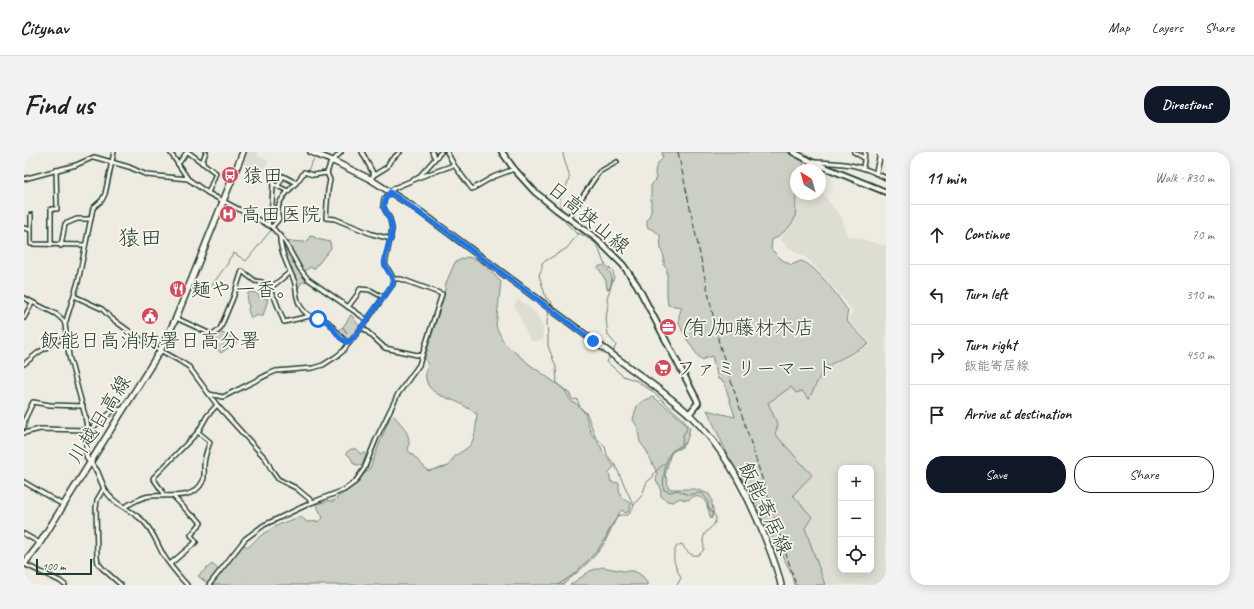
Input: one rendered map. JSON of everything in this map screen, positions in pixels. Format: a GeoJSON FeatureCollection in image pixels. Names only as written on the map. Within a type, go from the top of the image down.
{"type":"FeatureCollection","features":[{"type":"Feature","properties":{"kind":"main road","name":"川越日高線"},"geometry":{"type":"LineString","coordinates":[[24,564],[40,543],[160,351],[176,318],[244,152]]}},
{"type":"Feature","properties":{"kind":"main road","name":"飯能寄居線"},"geometry":{"type":"LineString","coordinates":[[311,152],[333,161],[390,192],[446,231],[661,391],[689,414],[717,447],[737,476],[752,504],[782,585]]}},
{"type":"Feature","properties":{"kind":"main road","name":"日高狭山線"},"geometry":{"type":"LineString","coordinates":[[502,152],[514,169],[535,192],[559,212],[597,239],[623,265],[637,285],[697,400],[697,406],[689,414]]}},
{"type":"Feature","properties":{"kind":"main road"},"geometry":{"type":"LineString","coordinates":[[793,152],[812,162],[886,192]]}},
{"type":"Feature","properties":{"kind":"street"},"geometry":{"type":"LineString","coordinates":[[114,152],[105,194],[102,200],[94,208],[74,296],[66,324],[69,356],[86,419],[88,430],[86,454],[90,463],[97,471],[109,496],[141,519],[148,526],[165,558],[187,585]]}},
{"type":"Feature","properties":{"kind":"street"},"geometry":{"type":"LineString","coordinates":[[170,152],[188,179],[208,193],[270,226],[280,236],[305,275],[367,320]]}},
{"type":"Feature","properties":{"kind":"street"},"geometry":{"type":"LineString","coordinates":[[178,164],[187,152],[216,173],[208,193]]}},
{"type":"Feature","properties":{"kind":"street"},"geometry":{"type":"LineString","coordinates":[[202,163],[206,152]]}},
{"type":"Feature","properties":{"kind":"street"},"geometry":{"type":"LineString","coordinates":[[341,152],[333,161],[327,173],[330,180],[326,218],[336,219],[372,234],[391,239]]}},
{"type":"Feature","properties":{"kind":"street"},"geometry":{"type":"LineString","coordinates":[[362,152],[374,175]]}},
{"type":"Feature","properties":{"kind":"street"},"geometry":{"type":"LineString","coordinates":[[370,180],[374,175],[387,167],[390,161],[400,152]]}},
{"type":"Feature","properties":{"kind":"street"},"geometry":{"type":"LineString","coordinates":[[432,152],[436,158]]}},
{"type":"Feature","properties":{"kind":"street"},"geometry":{"type":"LineString","coordinates":[[418,178],[441,152]]}},
{"type":"Feature","properties":{"kind":"street"},"geometry":{"type":"LineString","coordinates":[[447,152],[454,165],[472,189],[493,177],[514,169]]}},
{"type":"Feature","properties":{"kind":"street"},"geometry":{"type":"LineString","coordinates":[[854,152],[864,158]]}},
{"type":"Feature","properties":{"kind":"street"},"geometry":{"type":"LineString","coordinates":[[863,168],[865,152]]}},
{"type":"Feature","properties":{"kind":"street"},"geometry":{"type":"LineString","coordinates":[[876,173],[881,152]]}},
{"type":"Feature","properties":{"kind":"street"},"geometry":{"type":"LineString","coordinates":[[24,179],[76,165],[94,157],[129,167],[147,175],[188,179]]}},
{"type":"Feature","properties":{"kind":"street"},"geometry":{"type":"LineString","coordinates":[[566,217],[599,172],[616,162]]}},
{"type":"Feature","properties":{"kind":"street"},"geometry":{"type":"LineString","coordinates":[[812,162],[850,164],[886,178]]}},
{"type":"Feature","properties":{"kind":"street"},"geometry":{"type":"LineString","coordinates":[[209,394],[223,397],[276,371],[303,370],[323,365],[343,351],[393,284],[393,279],[385,264],[392,229],[390,219],[383,206],[384,199],[394,188],[454,165]]}},
{"type":"Feature","properties":{"kind":"street"},"geometry":{"type":"LineString","coordinates":[[51,245],[51,209],[57,209],[56,170]]}},
{"type":"Feature","properties":{"kind":"street"},"geometry":{"type":"LineString","coordinates":[[270,226],[273,184],[271,180],[274,171]]}},
{"type":"Feature","properties":{"kind":"street"},"geometry":{"type":"LineString","coordinates":[[270,226],[280,218],[277,213],[281,198],[306,173],[313,175],[327,173]]}},
{"type":"Feature","properties":{"kind":"street"},"geometry":{"type":"LineString","coordinates":[[278,186],[283,176],[296,183]]}},
{"type":"Feature","properties":{"kind":"street"},"geometry":{"type":"LineString","coordinates":[[273,184],[288,191]]}},
{"type":"Feature","properties":{"kind":"street"},"geometry":{"type":"LineString","coordinates":[[31,216],[31,244],[61,246],[85,245]]}},
{"type":"Feature","properties":{"kind":"street"},"geometry":{"type":"LineString","coordinates":[[61,246],[65,224],[77,218],[91,219]]}},
{"type":"Feature","properties":{"kind":"street"},"geometry":{"type":"LineString","coordinates":[[24,228],[31,230]]}},
{"type":"Feature","properties":{"kind":"street"},"geometry":{"type":"LineString","coordinates":[[280,236],[289,273],[294,282],[296,297],[300,307],[310,316],[318,319],[324,319],[329,322],[341,339],[349,343]]}},
{"type":"Feature","properties":{"kind":"street"},"geometry":{"type":"LineString","coordinates":[[176,318],[213,335],[220,328],[233,298],[242,271],[255,281],[262,282],[269,289],[275,299],[284,322],[310,316]]}},
{"type":"Feature","properties":{"kind":"street"},"geometry":{"type":"LineString","coordinates":[[269,289],[289,273]]}},
{"type":"Feature","properties":{"kind":"street"},"geometry":{"type":"LineString","coordinates":[[209,585],[245,539],[264,525],[313,502],[344,490],[355,482],[364,469],[377,437],[398,394],[418,365],[442,294],[401,279],[393,279]]}},
{"type":"Feature","properties":{"kind":"street"},"geometry":{"type":"LineString","coordinates":[[348,307],[360,289],[370,290],[383,297]]}},
{"type":"Feature","properties":{"kind":"street"},"geometry":{"type":"LineString","coordinates":[[74,296],[102,309],[124,328],[160,351],[189,367],[216,405],[266,460],[270,469],[278,478],[296,488],[313,502]]}},
{"type":"Feature","properties":{"kind":"street"},"geometry":{"type":"LineString","coordinates":[[24,298],[61,317],[66,324]]}},
{"type":"Feature","properties":{"kind":"street"},"geometry":{"type":"LineString","coordinates":[[24,318],[32,302]]}},
{"type":"Feature","properties":{"kind":"street"},"geometry":{"type":"LineString","coordinates":[[362,327],[385,348],[422,356]]}},
{"type":"Feature","properties":{"kind":"street"},"geometry":{"type":"LineString","coordinates":[[24,364],[39,352],[66,336]]}},
{"type":"Feature","properties":{"kind":"street"},"geometry":{"type":"LineString","coordinates":[[24,427],[25,419],[33,402],[50,405],[83,406]]}},
{"type":"Feature","properties":{"kind":"street"},"geometry":{"type":"LineString","coordinates":[[163,496],[162,491],[153,478],[198,432],[207,416],[216,405]]}},
{"type":"Feature","properties":{"kind":"street"},"geometry":{"type":"LineString","coordinates":[[24,433],[40,429],[88,430],[114,410],[124,409]]}},
{"type":"Feature","properties":{"kind":"street"},"geometry":{"type":"LineString","coordinates":[[124,507],[148,496],[173,496],[194,492],[199,487],[203,481],[206,453],[210,442],[198,432]]}},
{"type":"Feature","properties":{"kind":"street"},"geometry":{"type":"LineString","coordinates":[[24,482],[63,505]]}},
{"type":"Feature","properties":{"kind":"street"},"geometry":{"type":"LineString","coordinates":[[104,488],[96,505],[97,557],[100,565],[121,585]]}},
{"type":"Feature","properties":{"kind":"street"},"geometry":{"type":"LineString","coordinates":[[170,564],[196,542],[191,535],[201,524],[196,517],[190,514],[173,496]]}},
{"type":"Feature","properties":{"kind":"street"},"geometry":{"type":"LineString","coordinates":[[24,534],[40,543]]}},
{"type":"Feature","properties":{"kind":"street"},"geometry":{"type":"LineString","coordinates":[[24,564],[60,581],[65,585]]}},
{"type":"Feature","properties":{"kind":"shaded area"},"geometry":{"type":"Polygon","coordinates":[[[248,152],[256,152],[258,153],[257,156],[269,161],[264,169],[258,167],[257,169],[243,165],[248,152]]]}},
{"type":"Feature","properties":{"kind":"shaded area"},"geometry":{"type":"Polygon","coordinates":[[[662,152],[787,152],[803,161],[804,164],[790,164],[790,200],[796,200],[795,218],[785,231],[772,240],[771,249],[781,259],[791,265],[801,261],[820,275],[848,311],[846,320],[869,344],[824,368],[809,399],[802,391],[796,393],[791,387],[768,403],[778,425],[775,434],[812,475],[793,495],[812,517],[805,528],[825,585],[794,585],[791,572],[729,458],[707,410],[735,417],[724,382],[718,379],[712,356],[701,360],[688,342],[679,322],[682,307],[668,305],[667,269],[664,266],[660,235],[647,227],[647,221],[651,212],[651,186],[656,178],[656,167],[663,158],[662,152]]]}},
{"type":"Feature","properties":{"kind":"shaded area"},"geometry":{"type":"Polygon","coordinates":[[[826,198],[842,218],[846,235],[886,246],[886,585],[819,585],[789,496],[777,437],[776,424],[766,401],[789,387],[871,345],[848,319],[853,311],[838,293],[809,260],[789,248],[780,240],[796,217],[797,200],[826,200],[826,198]]]}},
{"type":"Feature","properties":{"kind":"shaded area"},"geometry":{"type":"Polygon","coordinates":[[[310,236],[330,242],[331,248],[314,269],[310,267],[305,271],[299,264],[286,241],[305,242],[308,241],[310,236]]]}},
{"type":"Feature","properties":{"kind":"shaded area"},"geometry":{"type":"Polygon","coordinates":[[[284,248],[286,248],[307,281],[301,283],[298,289],[296,288],[296,282],[291,272],[284,248]]]}},
{"type":"Feature","properties":{"kind":"shaded area"},"geometry":{"type":"Polygon","coordinates":[[[467,257],[482,263],[501,282],[496,326],[504,343],[529,364],[564,389],[572,402],[577,404],[585,413],[591,433],[601,447],[603,453],[614,467],[609,472],[611,482],[619,483],[619,490],[622,498],[631,503],[628,512],[625,513],[622,510],[619,513],[601,548],[586,565],[563,585],[212,585],[219,574],[243,545],[249,547],[266,532],[280,524],[294,519],[301,517],[307,522],[320,521],[323,518],[316,504],[334,501],[354,485],[370,468],[389,419],[393,415],[408,435],[408,450],[428,471],[449,466],[454,457],[470,445],[475,432],[477,414],[464,405],[438,394],[430,388],[426,379],[427,362],[425,358],[444,295],[446,283],[455,262],[467,257]]]}},
{"type":"Feature","properties":{"kind":"shaded area"},"geometry":{"type":"Polygon","coordinates":[[[603,265],[610,272],[611,278],[610,288],[607,289],[606,281],[598,267],[603,265]]]}},
{"type":"Feature","properties":{"kind":"shaded area"},"geometry":{"type":"Polygon","coordinates":[[[248,293],[257,293],[259,297],[268,299],[263,316],[261,317],[259,315],[251,318],[248,310],[249,305],[247,303],[248,293]]]}},
{"type":"Feature","properties":{"kind":"shaded area"},"geometry":{"type":"Polygon","coordinates":[[[519,300],[534,311],[538,317],[543,328],[543,340],[531,341],[529,338],[514,304],[519,300]]]}},
{"type":"Feature","properties":{"kind":"shaded area"},"geometry":{"type":"Polygon","coordinates":[[[351,315],[360,327],[349,341],[342,338],[338,331],[342,327],[347,333],[343,327],[351,315]]]}},
{"type":"Feature","properties":{"kind":"shaded area"},"geometry":{"type":"Polygon","coordinates":[[[219,332],[240,340],[221,353],[209,341],[219,332]]]}},
{"type":"Feature","properties":{"kind":"shaded area"},"geometry":{"type":"Polygon","coordinates":[[[653,397],[679,417],[690,428],[687,440],[682,447],[672,452],[670,456],[665,476],[667,478],[668,488],[695,489],[709,494],[712,500],[713,512],[711,519],[706,504],[702,498],[694,496],[691,499],[684,500],[680,498],[673,502],[667,501],[661,496],[660,486],[656,481],[657,473],[646,450],[640,442],[637,426],[633,420],[638,404],[653,397]]]}},
{"type":"Feature","properties":{"kind":"shaded area"},"geometry":{"type":"Polygon","coordinates":[[[351,449],[357,449],[360,454],[366,454],[362,466],[354,464],[346,453],[351,449]]]}},
{"type":"Feature","properties":{"kind":"shaded area"},"geometry":{"type":"Polygon","coordinates":[[[212,564],[219,570],[208,584],[198,576],[212,564]]]}},
{"type":"Feature","properties":{"kind":"shaded area"},"geometry":{"type":"Polygon","coordinates":[[[602,567],[624,571],[634,571],[647,581],[647,585],[570,585],[590,571],[602,567]]]}},
{"type":"Feature","properties":{"kind":"waterway"},"geometry":{"type":"LineString","coordinates":[[562,212],[560,202],[569,179],[563,152]]}},
{"type":"Feature","properties":{"kind":"waterway"},"geometry":{"type":"LineString","coordinates":[[307,172],[316,155]]}},
{"type":"Feature","properties":{"kind":"waterway"},"geometry":{"type":"LineString","coordinates":[[285,197],[305,175]]}},
{"type":"Feature","properties":{"kind":"waterway"},"geometry":{"type":"LineString","coordinates":[[274,227],[282,219],[279,213],[283,200]]}},
{"type":"Feature","properties":{"kind":"waterway"},"geometry":{"type":"LineString","coordinates":[[563,216],[565,222],[576,233],[581,234],[594,242],[598,247],[604,263],[613,272],[614,277],[607,298],[608,304],[606,319],[608,335],[616,345],[613,352]]}},
{"type":"Feature","properties":{"kind":"waterway"},"geometry":{"type":"LineString","coordinates":[[212,285],[234,253],[246,261],[272,229]]}},
{"type":"Feature","properties":{"kind":"waterway"},"geometry":{"type":"LineString","coordinates":[[551,306],[552,302],[546,298],[539,275],[542,268],[542,263],[567,248],[578,234]]}},
{"type":"Feature","properties":{"kind":"waterway"},"geometry":{"type":"LineString","coordinates":[[549,311],[547,322],[548,346],[556,367],[557,384],[569,393],[573,400],[577,399],[580,407],[587,414],[595,436],[605,447],[607,455],[615,465],[634,506],[628,515],[619,515],[597,551],[574,574],[558,585]]}},
{"type":"Feature","properties":{"kind":"waterway"},"geometry":{"type":"LineString","coordinates":[[610,356],[607,362],[623,376],[637,381],[653,392],[684,420],[687,429],[683,435],[682,445],[671,452],[667,460],[664,476],[664,490],[670,492],[678,490],[688,494],[702,493],[708,501],[708,507],[716,517],[715,523],[704,536],[704,549],[701,553],[698,555],[692,555],[682,544],[677,546],[674,558],[681,578],[677,585]]}},
{"type":"Feature","properties":{"kind":"waterway"},"geometry":{"type":"LineString","coordinates":[[634,505],[642,495],[647,482],[665,463]]}},
{"type":"Feature","properties":{"kind":"railway"},"geometry":{"type":"LineString","coordinates":[[678,152],[719,343],[796,585]]}},
{"type":"Feature","properties":{"kind":"place","name":"猿田"},"geometry":{"type":"Point","coordinates":[230,175]}},
{"type":"Feature","properties":{"kind":"place","name":"高田医院"},"geometry":{"type":"Point","coordinates":[228,214]}},
{"type":"Feature","properties":{"kind":"place","name":"麺や 一香。"},"geometry":{"type":"Point","coordinates":[178,289]}},
{"type":"Feature","properties":{"kind":"place","name":"飯能日高消防署日高分署"},"geometry":{"type":"Point","coordinates":[150,316]}},
{"type":"Feature","properties":{"kind":"place","name":"(有)加藤材木店"},"geometry":{"type":"Point","coordinates":[668,327]}},
{"type":"Feature","properties":{"kind":"place","name":"ファミリーマート"},"geometry":{"type":"Point","coordinates":[663,368]}},
{"type":"Feature","properties":{"kind":"district","name":"猿田"},"geometry":{"type":"Point","coordinates":[140,237]}},
{"type":"Feature","properties":{"kind":"route"},"geometry":{"type":"LineString","coordinates":[[318,319],[324,319],[329,322],[341,339],[349,343],[393,284],[392,276],[385,264],[392,229],[390,219],[383,206],[384,199],[390,192],[418,210],[593,341]]}}]}
